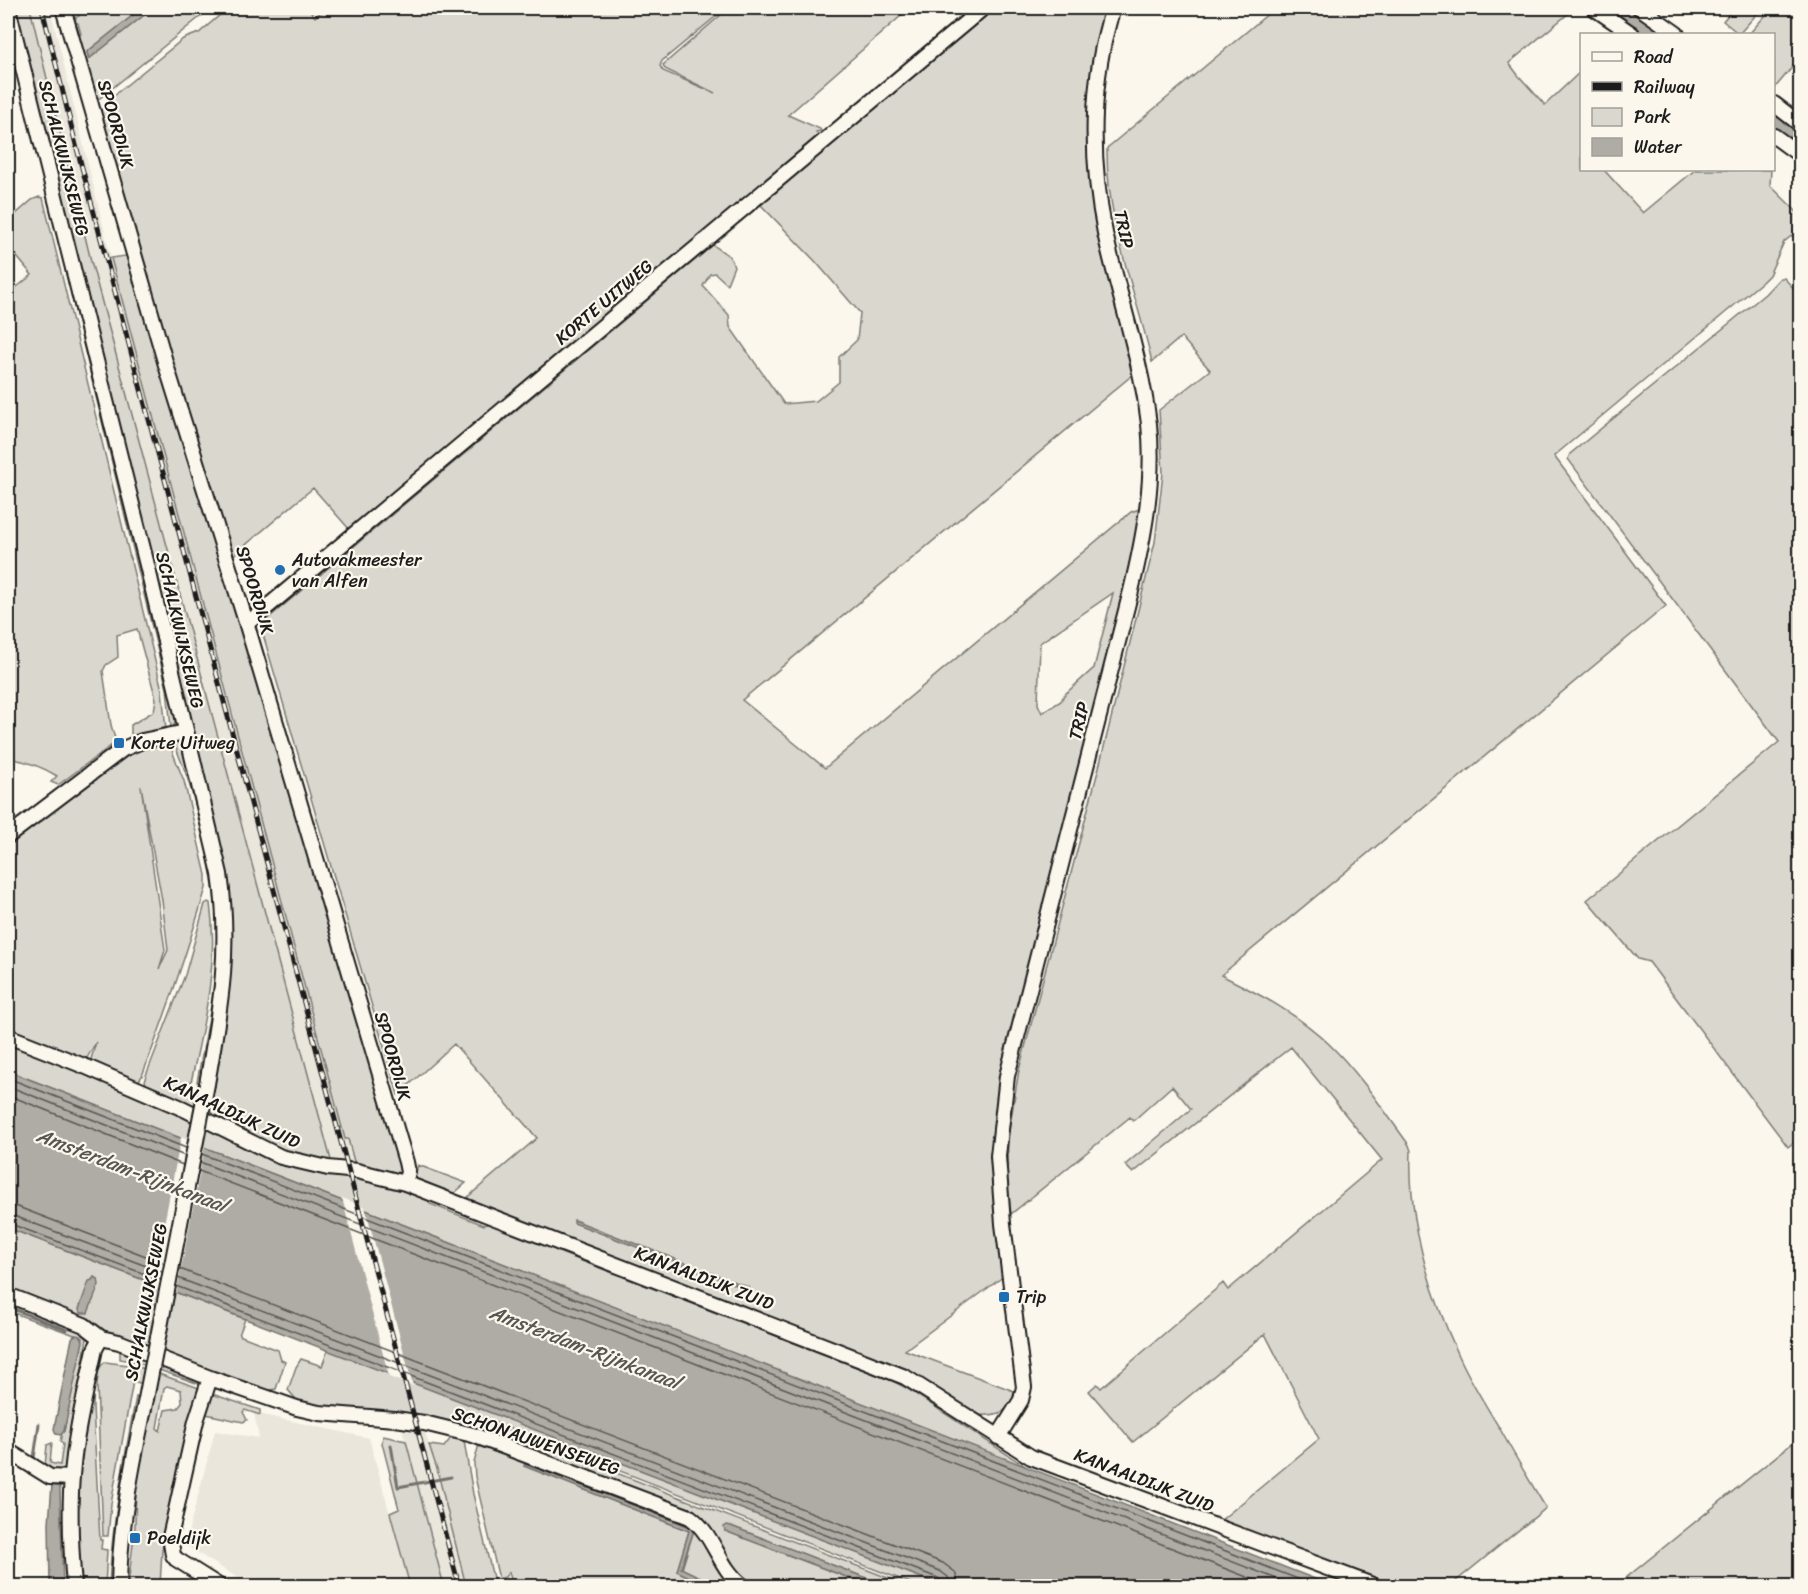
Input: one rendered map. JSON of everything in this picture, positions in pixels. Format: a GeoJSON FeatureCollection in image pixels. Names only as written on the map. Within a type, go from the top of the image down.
{"type":"FeatureCollection","features":[{"type":"Feature","properties":{"kind":"street","name":"SCHALKWIJKSEWEG"},"geometry":{"type":"LineString","coordinates":[[8,8],[147,565],[220,874],[225,915],[223,990],[207,1084],[130,1477],[119,1587]]}},
{"type":"Feature","properties":{"kind":"street","name":"SPOORDIJK"},"geometry":{"type":"LineString","coordinates":[[63,8],[166,365],[246,622],[406,1162],[408,1172],[405,1183]]}},
{"type":"Feature","properties":{"kind":"street","name":"KORTE UITWEG"},"geometry":{"type":"LineString","coordinates":[[246,622],[254,618],[983,8]]}},
{"type":"Feature","properties":{"kind":"street","name":"TRIP"},"geometry":{"type":"LineString","coordinates":[[998,1437],[1017,1407],[1024,1387],[1003,1224],[998,1156],[1006,1076],[1142,548],[1149,492],[1149,426],[1142,382],[1106,235],[1096,168],[1096,91],[1113,8]]}},
{"type":"Feature","properties":{"kind":"street"},"geometry":{"type":"LineString","coordinates":[[1594,8],[1631,33]]}},
{"type":"Feature","properties":{"kind":"street"},"geometry":{"type":"LineString","coordinates":[[1640,8],[1676,33]]}},
{"type":"Feature","properties":{"kind":"street"},"geometry":{"type":"LineString","coordinates":[[1775,105],[1800,124]]}},
{"type":"Feature","properties":{"kind":"street"},"geometry":{"type":"LineString","coordinates":[[1775,137],[1800,155]]}},
{"type":"Feature","properties":{"kind":"street"},"geometry":{"type":"LineString","coordinates":[[8,836],[123,749],[142,741],[186,732]]}},
{"type":"Feature","properties":{"kind":"street","name":"KANAALDIJK ZUID"},"geometry":{"type":"LineString","coordinates":[[8,1036],[184,1109],[281,1157],[328,1168],[376,1175],[405,1183],[905,1377],[1031,1457],[1375,1587]]}},
{"type":"Feature","properties":{"kind":"street","name":"SCHONAUWENSEWEG"},"geometry":{"type":"LineString","coordinates":[[8,1295],[84,1325],[101,1338],[119,1342],[279,1403],[308,1410],[424,1423],[473,1435],[682,1513],[705,1531],[725,1568],[743,1587]]}},
{"type":"Feature","properties":{"kind":"street"},"geometry":{"type":"LineString","coordinates":[[74,1587],[70,1516],[71,1478],[79,1422],[94,1349],[101,1338]]}},
{"type":"Feature","properties":{"kind":"street"},"geometry":{"type":"LineString","coordinates":[[210,1378],[196,1420],[170,1537],[173,1555],[176,1559],[219,1587]]}},
{"type":"Feature","properties":{"kind":"street"},"geometry":{"type":"LineString","coordinates":[[8,1451],[50,1477],[71,1478]]}},
{"type":"Feature","properties":{"kind":"shaded area"},"geometry":{"type":"Polygon","coordinates":[[[30,8],[50,8],[111,258],[345,1138],[348,1139],[430,1450],[437,1469],[466,1586],[444,1586],[91,261],[30,8]]]}},
{"type":"Feature","properties":{"kind":"shaded area"},"geometry":{"type":"Polygon","coordinates":[[[254,1413],[369,1438],[410,1586],[251,1586],[185,1545],[215,1431],[259,1438],[254,1413]]]}},
{"type":"Feature","properties":{"kind":"green space"},"geometry":{"type":"Polygon","coordinates":[[[13,8],[30,8],[91,261],[332,1164],[279,1150],[187,1103],[178,1102],[146,1087],[145,1078],[185,975],[205,904],[208,902],[210,903],[212,926],[211,973],[190,1087],[208,1098],[219,1048],[231,972],[232,914],[225,873],[13,8]]]}},
{"type":"Feature","properties":{"kind":"green space"},"geometry":{"type":"Polygon","coordinates":[[[77,8],[142,8],[87,52],[89,59],[153,8],[211,8],[100,98],[92,98],[78,36],[81,34],[78,23],[75,22],[76,17],[79,16],[77,8]]]}},
{"type":"Feature","properties":{"kind":"green space"},"geometry":{"type":"Polygon","coordinates":[[[228,8],[308,8],[315,17],[326,8],[340,8],[344,13],[348,13],[355,8],[726,8],[662,61],[660,66],[663,71],[715,93],[665,69],[663,65],[729,8],[899,8],[897,10],[902,15],[788,115],[820,129],[821,131],[816,132],[822,139],[350,530],[313,488],[229,559],[204,483],[99,113],[118,92],[183,39],[199,33],[228,8]]]}},
{"type":"Feature","properties":{"kind":"green space"},"geometry":{"type":"Polygon","coordinates":[[[995,8],[1108,8],[1090,145],[1136,372],[742,700],[825,768],[1131,512],[1142,508],[1139,534],[1001,1088],[1004,1276],[905,1350],[1014,1391],[1011,1404],[1003,1411],[992,1415],[979,1415],[902,1368],[592,1248],[463,1201],[537,1138],[454,1044],[398,1095],[262,631],[265,621],[713,245],[729,256],[734,266],[727,284],[715,273],[710,274],[703,286],[729,315],[730,327],[784,404],[816,401],[839,382],[839,357],[857,340],[860,313],[815,261],[761,205],[995,8]],[[1113,593],[1040,643],[1038,704],[1042,713],[1061,701],[1064,695],[1094,668],[1113,593]]]}},
{"type":"Feature","properties":{"kind":"green space"},"geometry":{"type":"Polygon","coordinates":[[[1275,8],[1575,8],[1509,63],[1545,105],[1580,72],[1580,171],[1605,171],[1643,213],[1694,171],[1771,171],[1770,185],[1800,215],[1800,229],[1784,242],[1769,275],[1762,282],[1554,456],[1666,606],[1221,975],[1264,997],[1317,1033],[1361,1080],[1409,1145],[1417,1231],[1439,1309],[1469,1376],[1546,1508],[1450,1586],[1389,1586],[1220,1521],[1319,1439],[1265,1334],[1133,1442],[1089,1391],[1097,1384],[1101,1388],[1223,1283],[1228,1290],[1382,1160],[1291,1047],[1133,1173],[1125,1165],[1191,1109],[1172,1086],[1133,1121],[1130,1117],[1011,1214],[1007,1180],[1008,1137],[1019,1070],[1098,771],[1155,542],[1163,473],[1159,410],[1210,370],[1181,337],[1152,362],[1111,203],[1107,148],[1275,8]]]}},
{"type":"Feature","properties":{"kind":"green space"},"geometry":{"type":"Polygon","coordinates":[[[1730,8],[1762,8],[1740,33],[1723,21],[1732,10],[1730,8]]]}},
{"type":"Feature","properties":{"kind":"green space"},"geometry":{"type":"Polygon","coordinates":[[[1772,8],[1800,8],[1800,58],[1775,88],[1775,33],[1750,33],[1772,8]]]}},
{"type":"Feature","properties":{"kind":"green space"},"geometry":{"type":"Polygon","coordinates":[[[43,198],[162,690],[166,730],[134,738],[131,734],[131,725],[154,711],[156,699],[137,629],[117,635],[118,657],[106,665],[103,671],[111,725],[116,742],[58,785],[51,782],[57,776],[51,772],[33,764],[8,758],[8,294],[32,275],[8,246],[8,221],[32,200],[43,198]]]}},
{"type":"Feature","properties":{"kind":"green space"},"geometry":{"type":"Polygon","coordinates":[[[48,199],[52,203],[176,717],[174,726],[171,728],[167,689],[48,199]]]}},
{"type":"Feature","properties":{"kind":"green space"},"geometry":{"type":"Polygon","coordinates":[[[132,255],[403,1172],[399,1175],[355,1165],[348,1139],[345,1139],[111,258],[132,255]]]}},
{"type":"Feature","properties":{"kind":"green space"},"geometry":{"type":"Polygon","coordinates":[[[1780,278],[1784,278],[1800,295],[1800,1137],[1788,1147],[1649,962],[1638,959],[1587,900],[1779,742],[1568,459],[1570,454],[1765,294],[1780,278]]]}},
{"type":"Feature","properties":{"kind":"green space"},"geometry":{"type":"Polygon","coordinates":[[[167,741],[169,743],[184,781],[206,875],[206,888],[184,959],[151,1053],[138,1082],[94,1065],[91,1059],[96,1042],[87,1058],[81,1060],[8,1028],[8,846],[72,792],[123,754],[167,741]],[[141,786],[165,950],[159,969],[168,950],[162,900],[141,786]]]}},
{"type":"Feature","properties":{"kind":"green space"},"geometry":{"type":"Polygon","coordinates":[[[174,741],[180,744],[185,753],[218,895],[220,971],[201,1083],[197,1082],[216,970],[216,914],[204,836],[174,741]]]}},
{"type":"Feature","properties":{"kind":"green space"},"geometry":{"type":"Polygon","coordinates":[[[8,1042],[175,1110],[235,1143],[295,1168],[321,1174],[362,1178],[427,1196],[430,1204],[484,1225],[492,1222],[538,1239],[561,1253],[893,1381],[1028,1468],[8,1071],[8,1042]]]}},
{"type":"Feature","properties":{"kind":"green space"},"geometry":{"type":"Polygon","coordinates":[[[418,1165],[466,1183],[451,1196],[418,1184],[412,1173],[416,1172],[418,1165]]]}},
{"type":"Feature","properties":{"kind":"green space"},"geometry":{"type":"Polygon","coordinates":[[[8,1228],[245,1319],[239,1335],[278,1350],[281,1360],[285,1362],[276,1389],[270,1390],[268,1395],[107,1333],[8,1291],[8,1228]]]}},
{"type":"Feature","properties":{"kind":"green space"},"geometry":{"type":"Polygon","coordinates":[[[8,1300],[77,1327],[87,1338],[68,1464],[63,1471],[45,1466],[47,1445],[52,1443],[50,1463],[60,1465],[63,1444],[60,1442],[83,1338],[8,1311],[8,1300]]]}},
{"type":"Feature","properties":{"kind":"green space"},"geometry":{"type":"Polygon","coordinates":[[[120,1347],[199,1378],[200,1382],[199,1384],[136,1362],[120,1359],[120,1347]]]}},
{"type":"Feature","properties":{"kind":"green space"},"geometry":{"type":"Polygon","coordinates":[[[328,1350],[943,1586],[918,1586],[470,1413],[458,1414],[451,1423],[294,1401],[295,1398],[288,1390],[301,1359],[322,1366],[328,1350]]]}},
{"type":"Feature","properties":{"kind":"green space"},"geometry":{"type":"Polygon","coordinates":[[[105,1362],[136,1366],[202,1389],[162,1550],[160,1586],[128,1586],[135,1526],[136,1483],[156,1388],[133,1381],[111,1504],[108,1536],[103,1536],[97,1385],[98,1372],[105,1362]],[[167,1386],[164,1388],[157,1428],[160,1431],[165,1410],[178,1408],[182,1403],[181,1390],[167,1386]]]}},
{"type":"Feature","properties":{"kind":"green space"},"geometry":{"type":"Polygon","coordinates":[[[94,1379],[93,1407],[100,1540],[102,1540],[101,1549],[107,1550],[105,1586],[78,1586],[76,1478],[94,1379]]]}},
{"type":"Feature","properties":{"kind":"green space"},"geometry":{"type":"Polygon","coordinates":[[[209,1393],[260,1410],[260,1415],[245,1410],[243,1412],[247,1420],[243,1422],[206,1414],[202,1410],[209,1393]]]}},
{"type":"Feature","properties":{"kind":"green space"},"geometry":{"type":"Polygon","coordinates":[[[136,1397],[140,1398],[114,1532],[136,1397]]]}},
{"type":"Feature","properties":{"kind":"green space"},"geometry":{"type":"Polygon","coordinates":[[[469,1416],[909,1586],[887,1586],[731,1526],[725,1531],[870,1586],[752,1586],[741,1580],[710,1529],[456,1424],[461,1417],[469,1416]]]}},
{"type":"Feature","properties":{"kind":"green space"},"geometry":{"type":"Polygon","coordinates":[[[454,1434],[460,1435],[464,1441],[473,1494],[495,1586],[466,1586],[429,1445],[444,1447],[454,1434]]]}},
{"type":"Feature","properties":{"kind":"green space"},"geometry":{"type":"Polygon","coordinates":[[[383,1436],[406,1441],[444,1586],[410,1586],[390,1513],[399,1509],[382,1443],[383,1436]]]}},
{"type":"Feature","properties":{"kind":"green space"},"geometry":{"type":"Polygon","coordinates":[[[1800,1437],[1800,1586],[1616,1586],[1800,1437]]]}},
{"type":"Feature","properties":{"kind":"green space"},"geometry":{"type":"Polygon","coordinates":[[[479,1444],[689,1522],[736,1586],[701,1586],[702,1580],[682,1569],[693,1533],[692,1529],[526,1464],[524,1466],[689,1531],[677,1571],[697,1580],[697,1586],[513,1586],[509,1572],[505,1577],[499,1579],[475,1477],[474,1463],[479,1444]]]}},
{"type":"Feature","properties":{"kind":"green space"},"geometry":{"type":"Polygon","coordinates":[[[113,1546],[112,1553],[113,1586],[109,1586],[111,1562],[113,1546]]]}},
{"type":"Feature","properties":{"kind":"water"},"geometry":{"type":"Polygon","coordinates":[[[142,8],[153,8],[89,59],[87,52],[142,8]]]}},
{"type":"Feature","properties":{"kind":"water"},"geometry":{"type":"Polygon","coordinates":[[[1605,8],[1629,8],[1665,33],[1641,33],[1605,8]]]}},
{"type":"Feature","properties":{"kind":"water"},"geometry":{"type":"Polygon","coordinates":[[[1775,111],[1800,130],[1800,146],[1775,128],[1775,111]]]}},
{"type":"Feature","properties":{"kind":"water","name":"Amsterdam-Rijnkanaal"},"geometry":{"type":"Polygon","coordinates":[[[8,1071],[1333,1586],[943,1586],[8,1228],[8,1071]]]}},
{"type":"Feature","properties":{"kind":"water"},"geometry":{"type":"Polygon","coordinates":[[[574,1220],[748,1287],[749,1290],[574,1223],[574,1220]]]}},
{"type":"Feature","properties":{"kind":"water"},"geometry":{"type":"Polygon","coordinates":[[[94,1277],[98,1279],[99,1285],[88,1313],[81,1313],[79,1309],[89,1281],[94,1277]]]}},
{"type":"Feature","properties":{"kind":"water"},"geometry":{"type":"Polygon","coordinates":[[[75,1335],[81,1336],[83,1341],[64,1431],[61,1435],[56,1434],[54,1429],[72,1338],[75,1335]]]}},
{"type":"Feature","properties":{"kind":"water"},"geometry":{"type":"Polygon","coordinates":[[[525,1464],[690,1527],[693,1533],[681,1568],[702,1578],[701,1586],[697,1586],[697,1581],[677,1571],[689,1531],[524,1466],[525,1464]]]}},
{"type":"Feature","properties":{"kind":"water"},"geometry":{"type":"Polygon","coordinates":[[[52,1485],[60,1488],[63,1586],[50,1586],[49,1523],[52,1485]]]}},
{"type":"Feature","properties":{"kind":"water"},"geometry":{"type":"Polygon","coordinates":[[[727,1525],[887,1586],[870,1586],[725,1531],[724,1527],[727,1525]]]}},
{"type":"Feature","properties":{"kind":"pier"},"geometry":{"type":"Polygon","coordinates":[[[181,1137],[205,1146],[176,1295],[152,1286],[181,1137]]]}},
{"type":"Feature","properties":{"kind":"pier"},"geometry":{"type":"Polygon","coordinates":[[[342,1198],[365,1207],[413,1386],[389,1377],[342,1198]]]}},
{"type":"Feature","properties":{"kind":"waterway"},"geometry":{"type":"LineString","coordinates":[[8,1307],[67,1330]]}},
{"type":"Feature","properties":{"kind":"waterway"},"geometry":{"type":"LineString","coordinates":[[32,1458],[34,1458],[39,1424]]}},
{"type":"Feature","properties":{"kind":"waterway"},"geometry":{"type":"LineString","coordinates":[[391,1445],[398,1487],[451,1477]]}},
{"type":"Feature","properties":{"kind":"railway"},"geometry":{"type":"LineString","coordinates":[[42,8],[76,145],[459,1586]]}},
{"type":"Feature","properties":{"kind":"place","name":"Autovakmeester van Alfen"},"geometry":{"type":"Point","coordinates":[280,570]}},
{"type":"Feature","properties":{"kind":"place","name":"Korte Uitweg"},"geometry":{"type":"Point","coordinates":[119,743]}},
{"type":"Feature","properties":{"kind":"place","name":"Trip"},"geometry":{"type":"Point","coordinates":[1004,1297]}},
{"type":"Feature","properties":{"kind":"place","name":"Poeldijk"},"geometry":{"type":"Point","coordinates":[135,1538]}}]}
